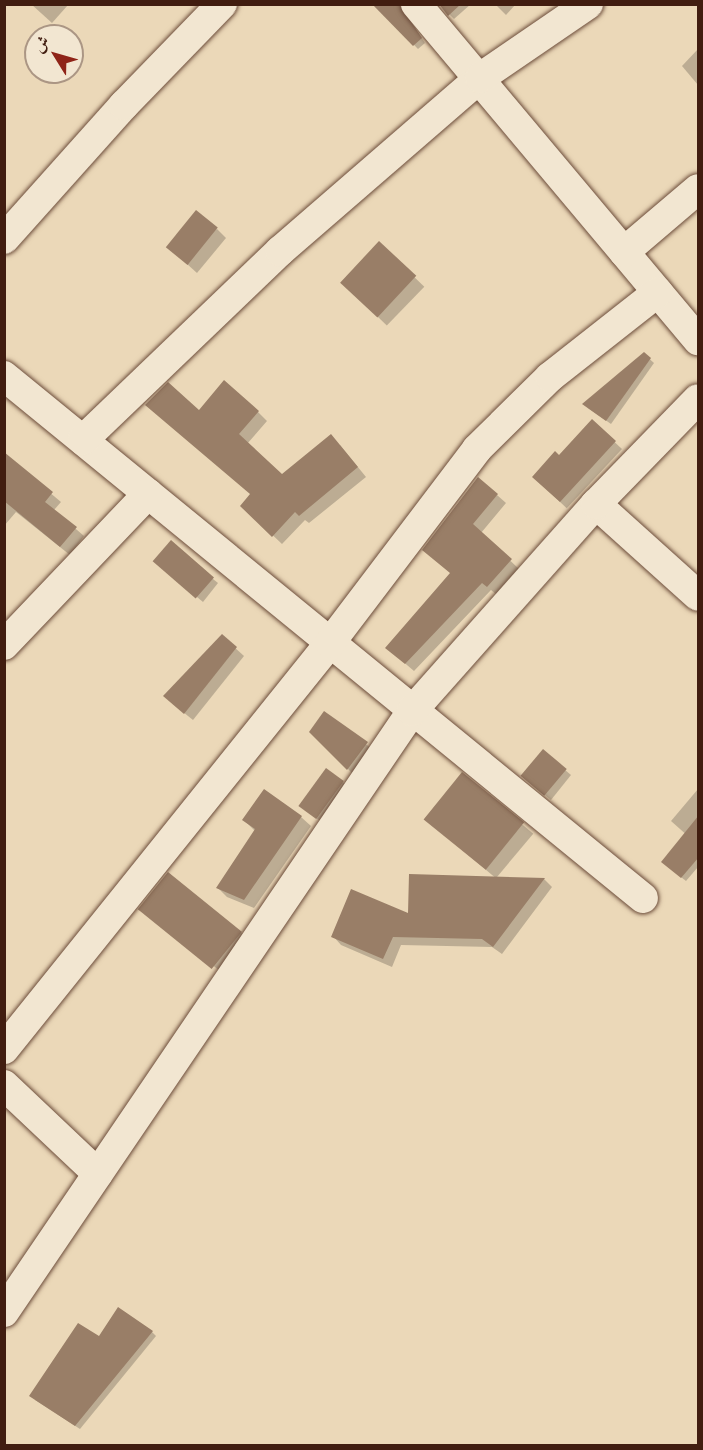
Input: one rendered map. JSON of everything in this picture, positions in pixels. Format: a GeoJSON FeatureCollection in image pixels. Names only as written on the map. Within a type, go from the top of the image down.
{"type":"FeatureCollection","features":[{"type":"Feature","properties":{"kind":"street"},"geometry":{"type":"LineString","coordinates":[[4,239],[124,105],[222,4]]}},
{"type":"Feature","properties":{"kind":"street"},"geometry":{"type":"LineString","coordinates":[[416,4],[699,340]]}},
{"type":"Feature","properties":{"kind":"street"},"geometry":{"type":"LineString","coordinates":[[83,440],[280,251],[480,78],[588,4]]}},
{"type":"Feature","properties":{"kind":"street"},"geometry":{"type":"LineString","coordinates":[[624,252],[699,189]]}},
{"type":"Feature","properties":{"kind":"street"},"geometry":{"type":"LineString","coordinates":[[4,1049],[330,643],[443,490],[513,410],[658,292]]}},
{"type":"Feature","properties":{"kind":"street"},"geometry":{"type":"LineString","coordinates":[[4,376],[643,898]]}},
{"type":"Feature","properties":{"kind":"street"},"geometry":{"type":"LineString","coordinates":[[4,1312],[412,711],[596,504],[699,399]]}},
{"type":"Feature","properties":{"kind":"street"},"geometry":{"type":"LineString","coordinates":[[4,645],[148,494]]}},
{"type":"Feature","properties":{"kind":"street"},"geometry":{"type":"LineString","coordinates":[[596,504],[699,596]]}},
{"type":"Feature","properties":{"kind":"street"},"geometry":{"type":"LineString","coordinates":[[4,1085],[98,1174]]}},
{"type":"Feature","properties":{"kind":"building"},"geometry":{"type":"Polygon","coordinates":[[[372,4],[399,4],[422,38],[413,46],[372,4]]]}},
{"type":"Feature","properties":{"kind":"building"},"geometry":{"type":"Polygon","coordinates":[[[439,4],[461,4],[448,16],[439,4]]]}},
{"type":"Feature","properties":{"kind":"building"},"geometry":{"type":"Polygon","coordinates":[[[196,210],[218,228],[188,265],[166,247],[196,210]]]}},
{"type":"Feature","properties":{"kind":"building"},"geometry":{"type":"Polygon","coordinates":[[[379,241],[416,276],[377,317],[340,283],[379,241]]]}},
{"type":"Feature","properties":{"kind":"building"},"geometry":{"type":"Polygon","coordinates":[[[644,352],[651,358],[606,421],[582,404],[644,352]]]}},
{"type":"Feature","properties":{"kind":"building"},"geometry":{"type":"Polygon","coordinates":[[[224,380],[259,411],[239,434],[282,474],[331,434],[358,467],[299,516],[295,512],[272,537],[240,506],[250,494],[145,405],[168,382],[199,410],[224,380]]]}},
{"type":"Feature","properties":{"kind":"building"},"geometry":{"type":"Polygon","coordinates":[[[592,419],[616,441],[560,502],[532,477],[555,451],[559,455],[592,419]]]}},
{"type":"Feature","properties":{"kind":"building"},"geometry":{"type":"Polygon","coordinates":[[[4,452],[53,492],[45,502],[77,527],[60,547],[4,501],[4,452]]]}},
{"type":"Feature","properties":{"kind":"building"},"geometry":{"type":"Polygon","coordinates":[[[478,477],[498,494],[473,524],[512,559],[487,587],[482,583],[405,664],[385,648],[450,573],[422,550],[478,477]]]}},
{"type":"Feature","properties":{"kind":"building"},"geometry":{"type":"Polygon","coordinates":[[[171,540],[214,577],[196,599],[153,561],[171,540]]]}},
{"type":"Feature","properties":{"kind":"building"},"geometry":{"type":"Polygon","coordinates":[[[222,634],[237,647],[184,714],[163,696],[222,634]]]}},
{"type":"Feature","properties":{"kind":"building"},"geometry":{"type":"Polygon","coordinates":[[[324,711],[368,742],[347,770],[309,732],[324,711]]]}},
{"type":"Feature","properties":{"kind":"building"},"geometry":{"type":"Polygon","coordinates":[[[543,749],[567,769],[544,796],[521,776],[543,749]]]}},
{"type":"Feature","properties":{"kind":"building"},"geometry":{"type":"Polygon","coordinates":[[[326,768],[344,781],[316,819],[298,806],[326,768]]]}},
{"type":"Feature","properties":{"kind":"building"},"geometry":{"type":"Polygon","coordinates":[[[462,772],[524,822],[486,870],[424,819],[462,772]]]}},
{"type":"Feature","properties":{"kind":"building"},"geometry":{"type":"Polygon","coordinates":[[[264,789],[302,816],[244,900],[216,888],[255,829],[242,820],[264,789]]]}},
{"type":"Feature","properties":{"kind":"building"},"geometry":{"type":"Polygon","coordinates":[[[699,815],[699,857],[681,878],[661,862],[699,815]]]}},
{"type":"Feature","properties":{"kind":"building"},"geometry":{"type":"Polygon","coordinates":[[[168,872],[242,932],[212,969],[138,909],[168,872]]]}},
{"type":"Feature","properties":{"kind":"building"},"geometry":{"type":"Polygon","coordinates":[[[409,874],[545,878],[493,947],[482,939],[393,937],[383,959],[331,937],[351,889],[408,913],[409,874]]]}},
{"type":"Feature","properties":{"kind":"building"},"geometry":{"type":"Polygon","coordinates":[[[118,1307],[153,1331],[75,1426],[29,1396],[78,1323],[99,1336],[118,1307]]]}}]}
